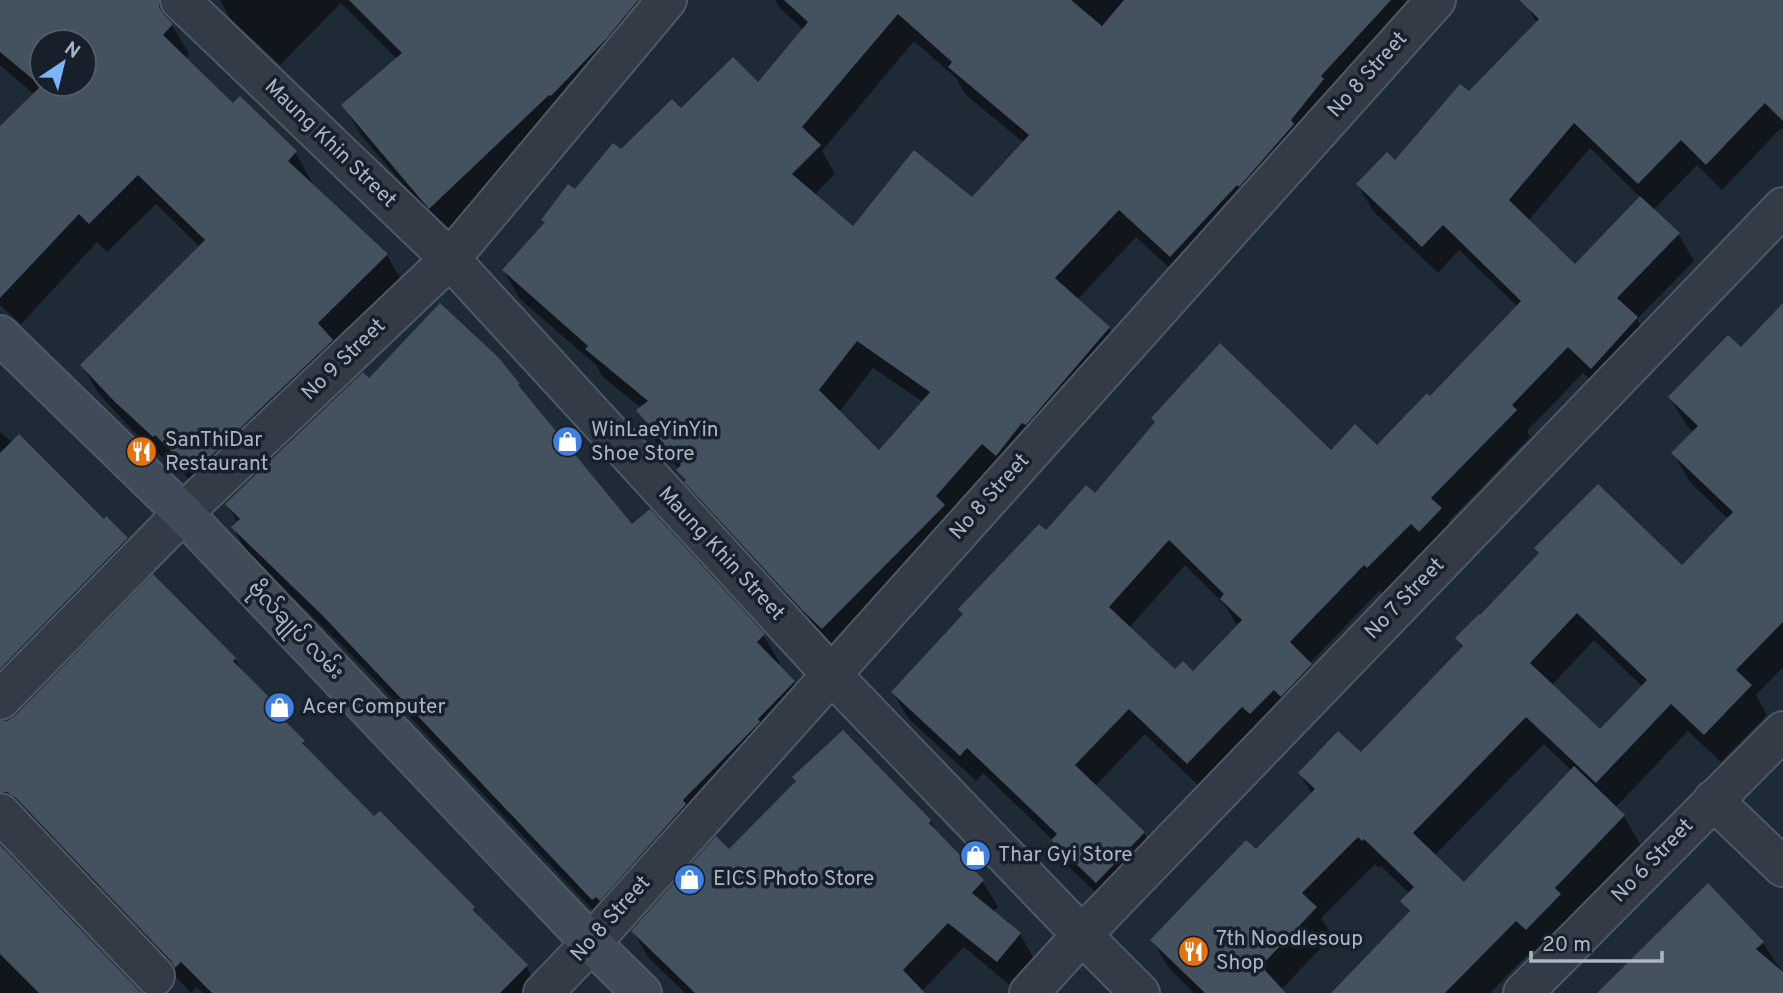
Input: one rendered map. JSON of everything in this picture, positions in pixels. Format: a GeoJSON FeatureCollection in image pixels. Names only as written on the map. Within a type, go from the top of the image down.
{"type":"FeatureCollection","features":[{"type":"Feature","properties":{"kind":"main road","name":"ဗိုလ်ချုပ် လမ်း"},"geometry":{"type":"LineString","coordinates":[[0,335],[183,513],[591,943],[642,993]]}},
{"type":"Feature","properties":{"kind":"street","name":"Maung Khin Street"},"geometry":{"type":"LineString","coordinates":[[180,0],[450,259],[831,674],[1140,993]]}},
{"type":"Feature","properties":{"kind":"street","name":"No 9 Street"},"geometry":{"type":"LineString","coordinates":[[0,700],[183,513],[450,259],[667,0]]}},
{"type":"Feature","properties":{"kind":"street","name":"No 8 Street"},"geometry":{"type":"LineString","coordinates":[[542,993],[591,943],[1436,0]]}},
{"type":"Feature","properties":{"kind":"street","name":"No 7 Street"},"geometry":{"type":"LineString","coordinates":[[1029,993],[1783,207]]}},
{"type":"Feature","properties":{"kind":"street","name":"No 6 Street"},"geometry":{"type":"LineString","coordinates":[[1523,993],[1783,730]]}},
{"type":"Feature","properties":{"kind":"street"},"geometry":{"type":"LineString","coordinates":[[1713,800],[1783,867]]}},
{"type":"Feature","properties":{"kind":"street"},"geometry":{"type":"LineString","coordinates":[[0,813],[155,976]]}},
{"type":"Feature","properties":{"kind":"building"},"geometry":{"type":"Polygon","coordinates":[[[0,0],[159,0],[159,7],[173,24],[163,35],[233,103],[240,96],[297,151],[288,161],[388,254],[318,323],[333,340],[193,473],[155,435],[153,437],[114,401],[80,365],[205,240],[138,175],[89,224],[79,214],[0,298],[0,126],[29,98],[98,98],[98,28],[28,28],[28,75],[0,52],[0,0]]]}},
{"type":"Feature","properties":{"kind":"building"},"geometry":{"type":"Polygon","coordinates":[[[349,0],[638,0],[607,38],[551,96],[429,209],[341,105],[402,53],[349,0]]]}},
{"type":"Feature","properties":{"kind":"building"},"geometry":{"type":"Polygon","coordinates":[[[784,0],[1071,0],[1102,26],[1124,0],[1391,0],[1321,76],[1324,79],[1291,120],[1294,124],[1239,187],[1237,185],[1170,257],[1119,210],[1055,278],[1110,327],[1026,425],[1022,423],[996,456],[982,444],[936,496],[945,505],[822,629],[684,482],[686,480],[676,470],[681,465],[636,410],[648,401],[585,349],[588,346],[502,270],[545,222],[541,220],[568,184],[575,189],[613,143],[621,149],[672,99],[681,108],[733,57],[758,82],[808,22],[784,0]],[[898,14],[802,127],[821,145],[792,174],[853,226],[914,150],[972,197],[1029,135],[948,67],[952,62],[898,14]],[[857,341],[819,390],[879,450],[930,392],[857,341]]]}},
{"type":"Feature","properties":{"kind":"building"},"geometry":{"type":"Polygon","coordinates":[[[1519,0],[1783,0],[1783,121],[1765,103],[1706,165],[1681,140],[1638,184],[1574,123],[1509,200],[1575,264],[1640,196],[1680,233],[1617,298],[1638,317],[1591,369],[1568,347],[1512,405],[1517,410],[1431,498],[1442,508],[1419,532],[1411,524],[1367,568],[1364,565],[1290,642],[1312,664],[1281,697],[1274,690],[1250,714],[1242,707],[1187,764],[1129,709],[1075,765],[1145,832],[1096,883],[1051,840],[1057,834],[967,748],[960,756],[891,692],[963,614],[958,609],[1039,524],[1046,530],[1086,485],[1095,493],[1155,422],[1151,418],[1220,343],[1331,450],[1355,424],[1377,445],[1427,393],[1430,396],[1521,301],[1443,225],[1422,247],[1356,184],[1387,152],[1395,160],[1460,84],[1469,91],[1539,19],[1519,0]],[[1169,540],[1109,607],[1175,669],[1183,661],[1193,671],[1242,620],[1220,599],[1224,594],[1169,540]]]}},
{"type":"Feature","properties":{"kind":"building"},"geometry":{"type":"Polygon","coordinates":[[[440,303],[498,357],[632,524],[650,509],[765,634],[757,642],[795,681],[758,719],[760,722],[683,800],[686,804],[600,901],[596,897],[592,900],[323,616],[231,527],[240,519],[225,504],[363,372],[369,378],[440,303]]]}},
{"type":"Feature","properties":{"kind":"building"},"geometry":{"type":"Polygon","coordinates":[[[1783,303],[1783,622],[1736,670],[1752,685],[1704,735],[1671,704],[1596,783],[1526,717],[1413,833],[1464,882],[1574,766],[1625,815],[1555,888],[1561,894],[1526,930],[1516,921],[1445,993],[1331,993],[1410,911],[1400,901],[1414,887],[1364,839],[1362,841],[1358,837],[1302,893],[1317,907],[1261,966],[1286,993],[1205,993],[1150,940],[1246,840],[1256,849],[1315,789],[1298,773],[1338,731],[1361,752],[1463,646],[1455,638],[1539,553],[1534,548],[1598,484],[1682,565],[1733,512],[1671,453],[1698,426],[1668,397],[1728,335],[1741,347],[1783,303]],[[1577,613],[1530,663],[1600,729],[1647,680],[1577,613]]]}},
{"type":"Feature","properties":{"kind":"building"},"geometry":{"type":"Polygon","coordinates":[[[19,434],[104,519],[106,516],[128,538],[0,669],[0,453],[19,434]]]}},
{"type":"Feature","properties":{"kind":"building"},"geometry":{"type":"Polygon","coordinates":[[[153,574],[236,658],[233,661],[279,707],[275,711],[305,741],[302,743],[374,816],[380,811],[528,965],[500,993],[212,993],[181,962],[175,968],[16,798],[7,792],[0,792],[0,721],[7,721],[16,715],[153,574]]]}},
{"type":"Feature","properties":{"kind":"building"},"geometry":{"type":"Polygon","coordinates":[[[843,730],[931,820],[929,823],[984,880],[972,893],[1021,933],[997,962],[948,923],[903,970],[925,993],[695,993],[631,931],[716,836],[729,849],[796,781],[792,777],[843,730]]]}},
{"type":"Feature","properties":{"kind":"building"},"geometry":{"type":"Polygon","coordinates":[[[0,845],[142,993],[39,993],[0,954],[0,845]]]}},
{"type":"Feature","properties":{"kind":"building"},"geometry":{"type":"Polygon","coordinates":[[[1708,883],[1764,942],[1756,949],[1783,972],[1783,993],[1597,993],[1708,883]]]}},
{"type":"Feature","properties":{"kind":"place","name":"WinLaeYinYin Shoe Store"},"geometry":{"type":"Point","coordinates":[568,442]}},
{"type":"Feature","properties":{"kind":"place","name":"SanThiDar Restaurant"},"geometry":{"type":"Point","coordinates":[142,452]}},
{"type":"Feature","properties":{"kind":"place","name":"Acer Computer"},"geometry":{"type":"Point","coordinates":[279,707]}},
{"type":"Feature","properties":{"kind":"place","name":"Thar Gyi Store"},"geometry":{"type":"Point","coordinates":[975,855]}},
{"type":"Feature","properties":{"kind":"place","name":"EICS Photo Store"},"geometry":{"type":"Point","coordinates":[690,879]}},
{"type":"Feature","properties":{"kind":"place","name":"7th Noodlesoup Shop"},"geometry":{"type":"Point","coordinates":[1193,951]}}]}
